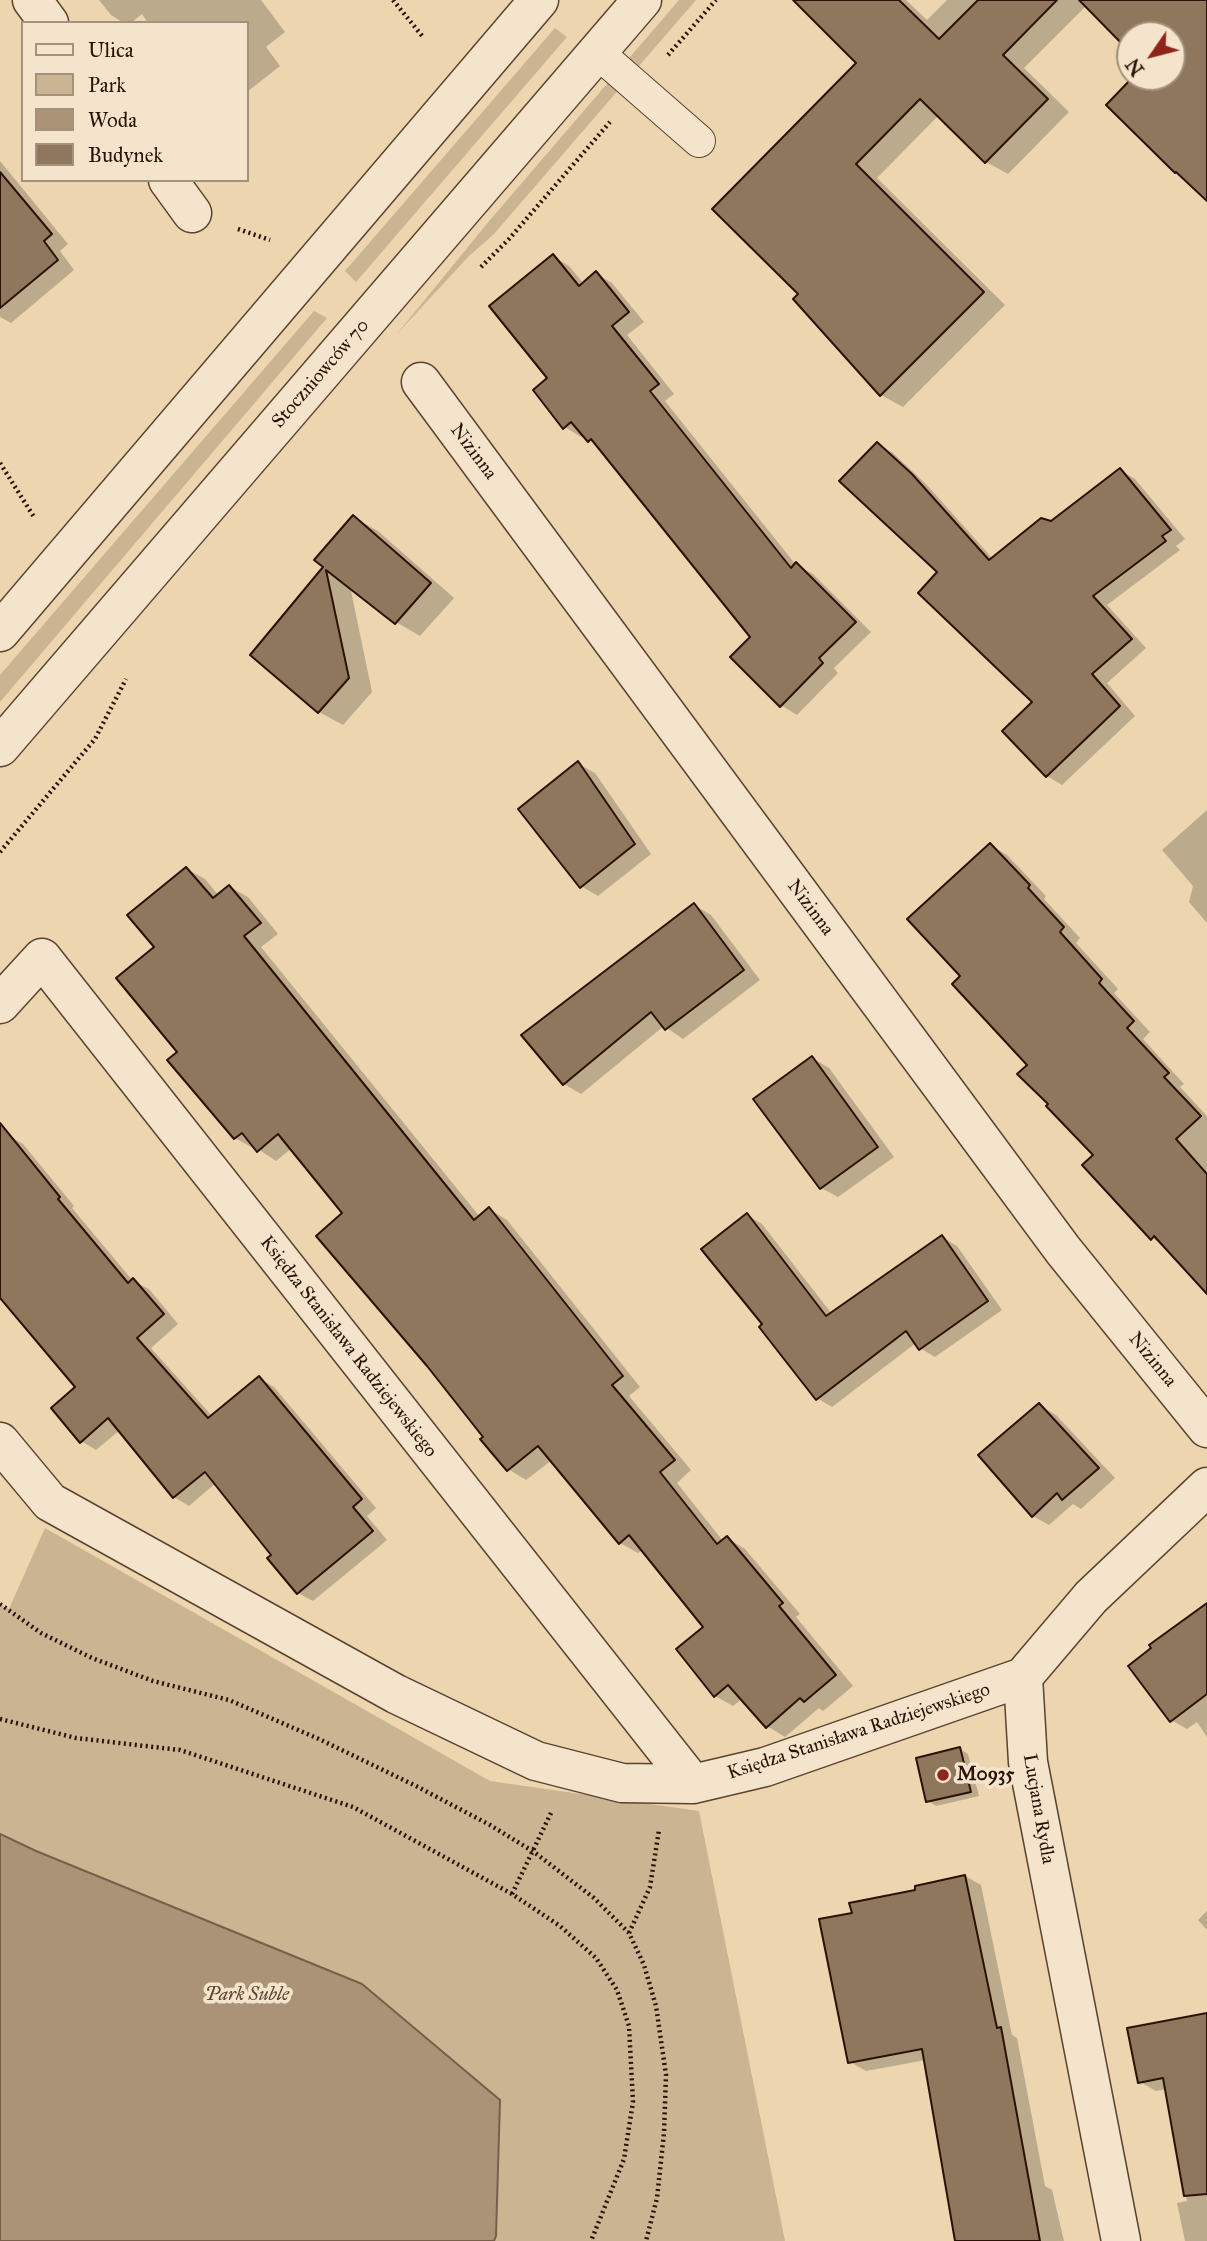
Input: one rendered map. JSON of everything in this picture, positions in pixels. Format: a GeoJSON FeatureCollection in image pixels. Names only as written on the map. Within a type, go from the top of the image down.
{"type":"FeatureCollection","features":[{"type":"Feature","properties":{"kind":"street"},"geometry":{"type":"LineString","coordinates":[[32,0],[48,21]]}},
{"type":"Feature","properties":{"kind":"street"},"geometry":{"type":"LineString","coordinates":[[0,632],[538,0]]}},
{"type":"Feature","properties":{"kind":"street","name":"Stoczniowców 70"},"geometry":{"type":"LineString","coordinates":[[0,747],[642,0]]}},
{"type":"Feature","properties":{"kind":"street"},"geometry":{"type":"LineString","coordinates":[[169,182],[192,213]]}},
{"type":"Feature","properties":{"kind":"street","name":"Nizinna"},"geometry":{"type":"LineString","coordinates":[[421,382],[1063,1250],[1207,1428]]}},
{"type":"Feature","properties":{"kind":"street","name":"Księdza Stanisława Radziejewskiego"},"geometry":{"type":"LineString","coordinates":[[0,1004],[42,958],[680,1784]]}},
{"type":"Feature","properties":{"kind":"street","name":"Księdza Stanisława Radziejewskiego"},"geometry":{"type":"LineString","coordinates":[[0,1442],[50,1502]]}},
{"type":"Feature","properties":{"kind":"street","name":"Księdza Stanisława Radziejewskiego"},"geometry":{"type":"LineString","coordinates":[[0,1487],[50,1502],[396,1694],[536,1761],[622,1783],[680,1784],[765,1766],[1023,1677]]}},
{"type":"Feature","properties":{"kind":"street"},"geometry":{"type":"LineString","coordinates":[[1023,1677],[1091,1597],[1207,1487]]}},
{"type":"Feature","properties":{"kind":"street","name":"Lucjana Rydla"},"geometry":{"type":"LineString","coordinates":[[1023,1677],[1028,1762],[1121,2241]]}},
{"type":"Feature","properties":{"kind":"lane"},"geometry":{"type":"LineString","coordinates":[[597,52],[699,141]]}},
{"type":"Feature","properties":{"kind":"path"},"geometry":{"type":"LineString","coordinates":[[393,0],[423,37]]}},
{"type":"Feature","properties":{"kind":"path"},"geometry":{"type":"LineString","coordinates":[[0,463],[36,521]]}},
{"type":"Feature","properties":{"kind":"path"},"geometry":{"type":"LineString","coordinates":[[0,852],[95,739],[128,675]]}},
{"type":"Feature","properties":{"kind":"path"},"geometry":{"type":"LineString","coordinates":[[0,1604],[41,1633],[92,1658],[153,1681],[229,1700],[319,1739],[453,1805],[534,1852],[594,1898],[629,1933],[644,1965],[656,2006],[666,2074],[664,2133],[657,2198],[646,2241]]}},
{"type":"Feature","properties":{"kind":"path"},"geometry":{"type":"LineString","coordinates":[[0,1719],[76,1738],[180,1750],[353,1807],[512,1894],[560,1926],[596,1958],[617,1990],[629,2026],[633,2102],[624,2159],[591,2241]]}},
{"type":"Feature","properties":{"kind":"path"},"geometry":{"type":"LineString","coordinates":[[629,1933],[649,1887],[680,1784]]}},
{"type":"Feature","properties":{"kind":"path"},"geometry":{"type":"LineString","coordinates":[[512,1894],[534,1852]]}},
{"type":"Feature","properties":{"kind":"green space"},"geometry":{"type":"Polygon","coordinates":[[[679,0],[696,0],[494,234],[468,257],[396,335],[490,220],[679,0]]]}},
{"type":"Feature","properties":{"kind":"green space"},"geometry":{"type":"Polygon","coordinates":[[[555,28],[567,37],[356,282],[345,271],[555,28]]]}},
{"type":"Feature","properties":{"kind":"green space"},"geometry":{"type":"Polygon","coordinates":[[[314,311],[327,318],[0,702],[0,675],[314,311]]]}},
{"type":"Feature","properties":{"kind":"green space","name":"Park Suble"},"geometry":{"type":"Polygon","coordinates":[[[45,1528],[490,1781],[699,1811],[785,2241],[0,2241],[0,1604],[9,1609],[45,1528]]]}},
{"type":"Feature","properties":{"kind":"water"},"geometry":{"type":"Polygon","coordinates":[[[0,1834],[362,1984],[500,2100],[494,2241],[0,2241],[0,1834]]]}},
{"type":"Feature","properties":{"kind":"building"},"geometry":{"type":"Polygon","coordinates":[[[793,0],[899,0],[939,39],[978,0],[1057,0],[1003,55],[1048,99],[985,163],[920,99],[856,164],[984,292],[880,396],[793,299],[798,294],[712,209],[856,63],[793,0]]]}},
{"type":"Feature","properties":{"kind":"building"},"geometry":{"type":"Polygon","coordinates":[[[1079,0],[1207,0],[1207,201],[1106,105],[1120,91],[1186,91],[1186,21],[1116,21],[1116,38],[1079,0]]]}},
{"type":"Feature","properties":{"kind":"building"},"geometry":{"type":"Polygon","coordinates":[[[0,172],[52,234],[44,241],[58,260],[0,308],[0,172]]]}},
{"type":"Feature","properties":{"kind":"building"},"geometry":{"type":"Polygon","coordinates":[[[553,254],[579,286],[596,271],[629,312],[612,326],[659,384],[650,391],[791,568],[796,562],[856,622],[819,658],[823,663],[780,707],[730,657],[750,637],[591,439],[588,442],[571,422],[563,429],[533,390],[547,378],[489,306],[553,254]]]}},
{"type":"Feature","properties":{"kind":"building"},"geometry":{"type":"Polygon","coordinates":[[[877,442],[912,474],[989,560],[1041,518],[1051,521],[1120,468],[1171,530],[1162,536],[1166,541],[1093,596],[1132,639],[1092,674],[1120,706],[1046,777],[1002,731],[1032,702],[918,593],[937,572],[839,481],[877,442]]]}},
{"type":"Feature","properties":{"kind":"building"},"geometry":{"type":"Polygon","coordinates":[[[353,515],[431,583],[395,624],[326,570],[349,678],[318,713],[250,655],[323,567],[314,560],[353,515]]]}},
{"type":"Feature","properties":{"kind":"building"},"geometry":{"type":"Polygon","coordinates":[[[578,761],[635,844],[580,888],[518,809],[578,761]]]}},
{"type":"Feature","properties":{"kind":"building"},"geometry":{"type":"Polygon","coordinates":[[[990,843],[1030,885],[1028,888],[1064,927],[1060,932],[1102,979],[1099,983],[1134,1021],[1127,1028],[1169,1073],[1164,1077],[1201,1116],[1176,1139],[1207,1174],[1207,1294],[1154,1236],[1151,1240],[1082,1165],[1093,1155],[1017,1074],[1027,1065],[952,984],[960,976],[907,919],[990,843]]]}},
{"type":"Feature","properties":{"kind":"building"},"geometry":{"type":"Polygon","coordinates":[[[186,867],[213,898],[229,885],[261,923],[244,936],[474,1220],[489,1207],[623,1376],[612,1385],[675,1460],[660,1472],[717,1544],[727,1536],[783,1603],[779,1606],[836,1675],[804,1702],[800,1698],[766,1728],[728,1685],[714,1697],[676,1649],[703,1627],[629,1535],[619,1544],[538,1446],[507,1471],[427,1366],[316,1236],[342,1213],[278,1134],[257,1152],[242,1133],[234,1139],[167,1060],[177,1052],[116,978],[154,947],[127,915],[186,867]]]}},
{"type":"Feature","properties":{"kind":"building"},"geometry":{"type":"Polygon","coordinates":[[[694,903],[744,970],[665,1030],[651,1012],[563,1085],[521,1035],[694,903]]]}},
{"type":"Feature","properties":{"kind":"building"},"geometry":{"type":"Polygon","coordinates":[[[812,1056],[878,1147],[820,1189],[753,1099],[812,1056]]]}},
{"type":"Feature","properties":{"kind":"building"},"geometry":{"type":"Polygon","coordinates":[[[0,1123],[60,1197],[58,1199],[128,1283],[133,1278],[164,1314],[137,1338],[208,1418],[259,1376],[362,1499],[353,1507],[373,1531],[297,1594],[267,1558],[271,1555],[205,1472],[173,1498],[108,1418],[80,1443],[51,1408],[75,1387],[0,1298],[0,1123]]]}},
{"type":"Feature","properties":{"kind":"building"},"geometry":{"type":"Polygon","coordinates":[[[747,1213],[826,1316],[942,1235],[988,1301],[919,1350],[906,1331],[816,1400],[759,1327],[762,1324],[701,1249],[747,1213]]]}},
{"type":"Feature","properties":{"kind":"building"},"geometry":{"type":"Polygon","coordinates":[[[1039,1403],[1099,1468],[1062,1500],[1057,1493],[1032,1517],[978,1455],[1039,1403]]]}},
{"type":"Feature","properties":{"kind":"building"},"geometry":{"type":"Polygon","coordinates":[[[1207,1603],[1207,1694],[1170,1722],[1128,1666],[1151,1648],[1149,1645],[1207,1603]]]}},
{"type":"Feature","properties":{"kind":"building","name":"M0935"},"geometry":{"type":"Polygon","coordinates":[[[960,1747],[971,1792],[926,1802],[916,1758],[960,1747]]]}},
{"type":"Feature","properties":{"kind":"building"},"geometry":{"type":"Polygon","coordinates":[[[965,1875],[997,2028],[1001,2027],[1040,2241],[955,2241],[922,2049],[848,2063],[819,1919],[852,1913],[849,1903],[915,1890],[915,1886],[965,1875]]]}},
{"type":"Feature","properties":{"kind":"building"},"geometry":{"type":"Polygon","coordinates":[[[1207,2013],[1207,2194],[1184,2196],[1163,2078],[1138,2083],[1127,2028],[1207,2013]]]}},
{"type":"Feature","properties":{"kind":"place","name":"M0935"},"geometry":{"type":"Point","coordinates":[943,1775]}}]}
